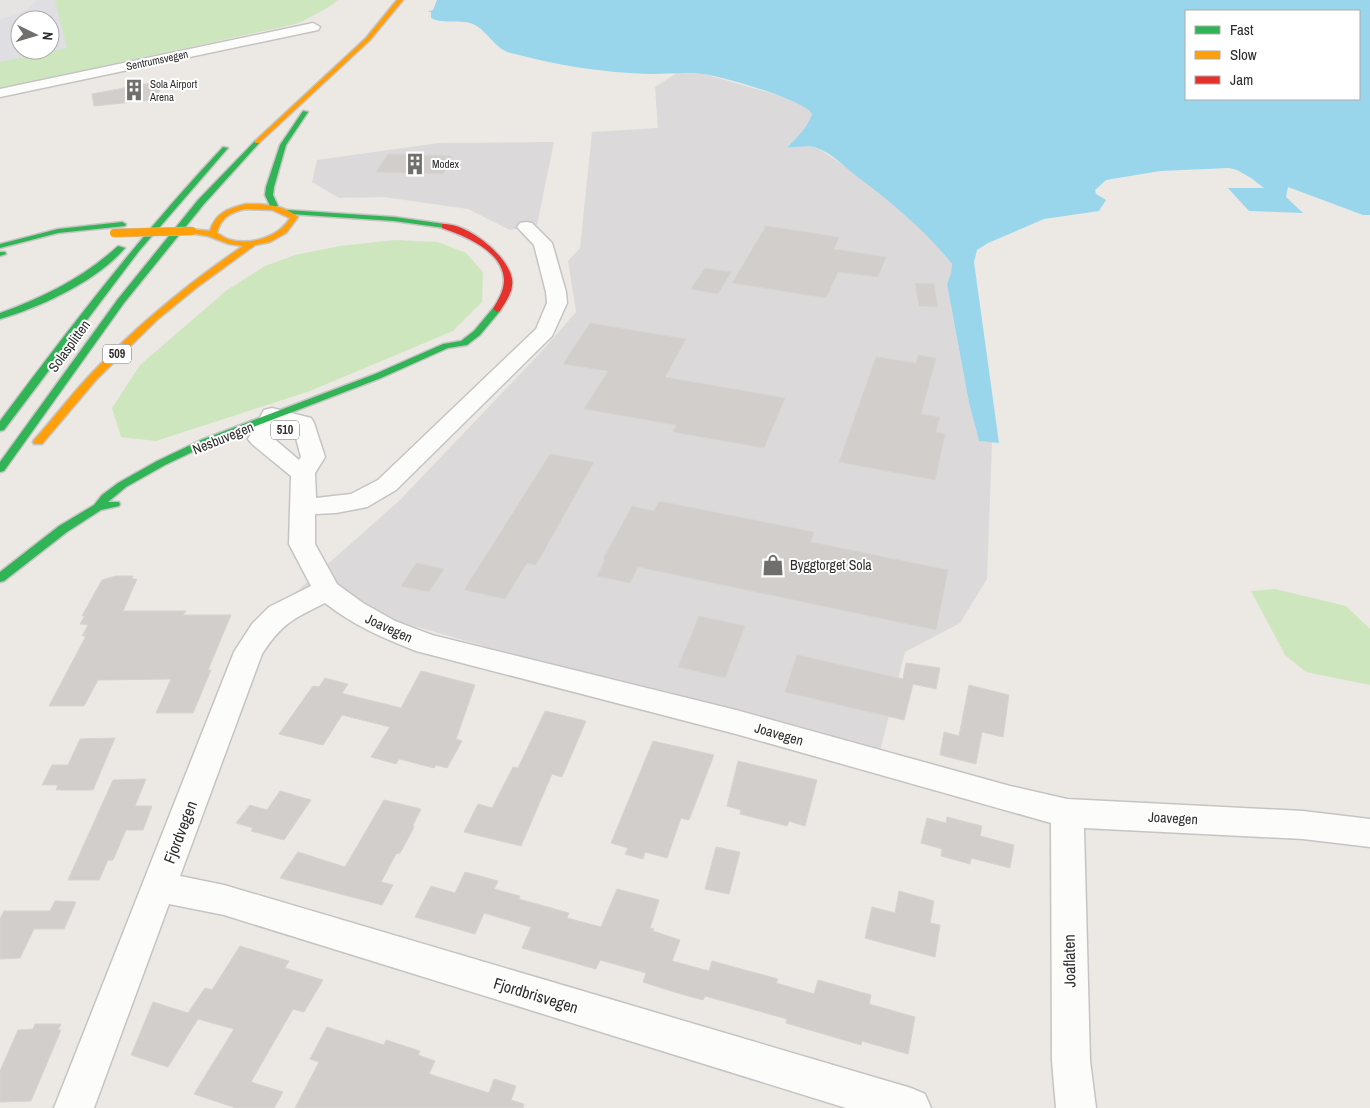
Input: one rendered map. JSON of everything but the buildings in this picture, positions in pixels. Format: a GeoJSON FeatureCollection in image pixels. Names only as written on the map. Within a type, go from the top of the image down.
{"type":"FeatureCollection","features":[{"type":"Feature","properties":{"kind":"main road","name":"509"},"geometry":{"type":"LineString","coordinates":[[274,206],[269,195],[270,187],[282,145],[310,106],[354,60],[368,39],[400,0]]}},
{"type":"Feature","properties":{"kind":"main road","name":"Solasplitten"},"geometry":{"type":"LineString","coordinates":[[0,469],[120,301],[166,243],[246,153],[368,39]]}},
{"type":"Feature","properties":{"kind":"main road"},"geometry":{"type":"LineString","coordinates":[[0,316],[48,297],[98,269],[116,254],[160,206],[195,179],[235,139]]}},
{"type":"Feature","properties":{"kind":"main road","name":"Solasplitten"},"geometry":{"type":"LineString","coordinates":[[0,428],[98,295],[195,179]]}},
{"type":"Feature","properties":{"kind":"main road","name":"510"},"geometry":{"type":"LineString","coordinates":[[0,252],[58,231],[195,226],[244,208],[274,206],[290,212],[313,216],[399,220],[455,229],[489,247],[501,258],[508,274],[508,291],[499,310],[464,343],[453,344],[397,369],[280,429],[209,439],[152,467],[104,498],[98,507],[31,552],[0,578]]}},
{"type":"Feature","properties":{"kind":"main road"},"geometry":{"type":"LineString","coordinates":[[288,230],[293,223],[294,217],[290,212]]}},
{"type":"Feature","properties":{"kind":"main road"},"geometry":{"type":"LineString","coordinates":[[213,234],[211,229],[219,218]]}},
{"type":"Feature","properties":{"kind":"main road","name":"510"},"geometry":{"type":"LineString","coordinates":[[195,226],[229,242],[254,242],[273,237],[288,230],[370,219]]}},
{"type":"Feature","properties":{"kind":"main road","name":"509"},"geometry":{"type":"LineString","coordinates":[[30,452],[100,370],[150,321],[224,262],[254,242]]}},
{"type":"Feature","properties":{"kind":"main road","name":"510"},"geometry":{"type":"LineString","coordinates":[[454,355],[463,350],[464,343]]}},
{"type":"Feature","properties":{"kind":"main road","name":"510"},"geometry":{"type":"LineString","coordinates":[[98,507],[112,506],[126,498]]}},
{"type":"Feature","properties":{"kind":"street","name":"Sentrumsvegen"},"geometry":{"type":"LineString","coordinates":[[0,93],[313,27]]}},
{"type":"Feature","properties":{"kind":"street"},"geometry":{"type":"LineString","coordinates":[[304,506],[336,505],[358,501],[387,485],[545,332],[557,303],[556,292],[543,243],[526,227]]}},
{"type":"Feature","properties":{"kind":"street"},"geometry":{"type":"LineString","coordinates":[[280,429],[291,465],[303,473]]}},
{"type":"Feature","properties":{"kind":"street","name":"Joavegen"},"geometry":{"type":"LineString","coordinates":[[280,429],[314,457],[303,473],[302,544],[327,590],[353,610],[385,628],[426,644],[736,722],[1010,799],[1067,813],[1304,825],[1370,833]]}},
{"type":"Feature","properties":{"kind":"street","name":"Fjordvegen"},"geometry":{"type":"LineString","coordinates":[[74,1108],[248,652],[262,631],[279,614],[327,590]]}},
{"type":"Feature","properties":{"kind":"street","name":"Joaflaten"},"geometry":{"type":"LineString","coordinates":[[1067,813],[1071,1061],[1076,1108]]}},
{"type":"Feature","properties":{"kind":"street","name":"Fjordbrisvegen"},"geometry":{"type":"LineString","coordinates":[[159,887],[224,900],[911,1108]]}},
{"type":"Feature","properties":{"kind":"shaded area"},"geometry":{"type":"Polygon","coordinates":[[[0,0],[338,0],[299,23],[0,89],[0,0]]]}},
{"type":"Feature","properties":{"kind":"shaded area"},"geometry":{"type":"Polygon","coordinates":[[[677,73],[704,74],[781,96],[803,105],[812,114],[809,122],[801,134],[787,146],[808,146],[819,149],[846,167],[903,212],[932,240],[952,264],[947,284],[969,403],[979,441],[992,442],[987,579],[960,623],[905,652],[878,759],[296,592],[399,501],[542,351],[576,312],[568,261],[580,248],[592,132],[658,128],[655,87],[677,73]]]}},
{"type":"Feature","properties":{"kind":"shaded area"},"geometry":{"type":"Polygon","coordinates":[[[554,142],[537,225],[510,230],[468,209],[384,197],[339,198],[312,182],[317,160],[439,143],[554,142]]]}},
{"type":"Feature","properties":{"kind":"green space"},"geometry":{"type":"Polygon","coordinates":[[[55,0],[338,0],[299,23],[0,89],[0,62],[10,60],[60,60],[60,49],[67,48],[60,20],[60,10],[58,10],[55,0]]]}},
{"type":"Feature","properties":{"kind":"green space"},"geometry":{"type":"Polygon","coordinates":[[[395,240],[438,242],[466,253],[483,272],[482,302],[453,331],[310,391],[156,441],[121,437],[112,408],[140,365],[227,290],[265,266],[295,255],[340,246],[395,240]]]}},
{"type":"Feature","properties":{"kind":"green space"},"geometry":{"type":"Polygon","coordinates":[[[1275,589],[1346,606],[1370,629],[1370,685],[1306,672],[1285,655],[1251,591],[1275,589]]]}},
{"type":"Feature","properties":{"kind":"water"},"geometry":{"type":"Polygon","coordinates":[[[437,0],[1370,0],[1370,215],[1363,215],[1288,187],[1286,197],[1303,213],[1249,211],[1228,188],[1264,188],[1237,170],[1229,168],[1160,171],[1106,180],[1095,190],[1096,194],[1106,200],[1099,211],[1044,219],[988,243],[977,250],[974,262],[999,443],[979,441],[969,403],[947,284],[952,264],[906,216],[832,156],[813,147],[787,147],[808,124],[812,114],[806,108],[795,102],[744,84],[697,73],[650,74],[598,70],[563,65],[511,53],[496,45],[475,25],[464,22],[436,20],[431,18],[431,12],[427,12],[433,10],[437,0]]]}},
{"type":"Feature","properties":{"kind":"taxiway"},"geometry":{"type":"LineString","coordinates":[[0,10],[10,7],[21,0]]}},
{"type":"Feature","properties":{"kind":"traffic: fast"},"geometry":{"type":"LineString","coordinates":[[274,206],[269,195],[270,187],[283,145],[305,112]]}},
{"type":"Feature","properties":{"kind":"traffic: fast"},"geometry":{"type":"LineString","coordinates":[[0,469],[121,301],[201,202],[257,142]]}},
{"type":"Feature","properties":{"kind":"traffic: fast"},"geometry":{"type":"LineString","coordinates":[[0,428],[136,249],[225,148]]}},
{"type":"Feature","properties":{"kind":"traffic: fast"},"geometry":{"type":"LineString","coordinates":[[290,212],[394,219],[445,226]]}},
{"type":"Feature","properties":{"kind":"traffic: fast"},"geometry":{"type":"LineString","coordinates":[[0,246],[58,231],[122,224]]}},
{"type":"Feature","properties":{"kind":"traffic: fast"},"geometry":{"type":"LineString","coordinates":[[0,316],[65,289],[94,271],[121,248]]}},
{"type":"Feature","properties":{"kind":"traffic: fast"},"geometry":{"type":"LineString","coordinates":[[98,507],[106,497],[122,485],[161,463],[205,442],[378,376],[446,346],[464,343],[477,333],[497,309]]}},
{"type":"Feature","properties":{"kind":"traffic: fast"},"geometry":{"type":"LineString","coordinates":[[0,578],[63,529],[98,507],[115,504]]}},
{"type":"Feature","properties":{"kind":"traffic: slow"},"geometry":{"type":"LineString","coordinates":[[257,142],[368,39],[400,0]]}},
{"type":"Feature","properties":{"kind":"traffic: slow"},"geometry":{"type":"LineString","coordinates":[[192,231],[211,234],[229,242],[258,242],[267,240],[284,231],[294,217],[273,208],[260,206],[234,209],[223,215],[216,223],[213,234]]}},
{"type":"Feature","properties":{"kind":"traffic: slow"},"geometry":{"type":"LineString","coordinates":[[114,233],[192,231]]}},
{"type":"Feature","properties":{"kind":"traffic: slow"},"geometry":{"type":"LineString","coordinates":[[38,442],[76,396],[136,334],[193,286],[254,242]]}},
{"type":"Feature","properties":{"kind":"traffic: jam"},"geometry":{"type":"LineString","coordinates":[[445,226],[473,237],[497,256],[505,267],[508,280],[506,294],[497,309]]}},
{"type":"Feature","properties":{"kind":"place","name":"Sola Airport Arena"},"geometry":{"type":"Point","coordinates":[134,90]}},
{"type":"Feature","properties":{"kind":"place","name":"Modex"},"geometry":{"type":"Point","coordinates":[415,164]}},
{"type":"Feature","properties":{"kind":"place","name":"Byggtorget Sola"},"geometry":{"type":"Point","coordinates":[773,565]}}]}
